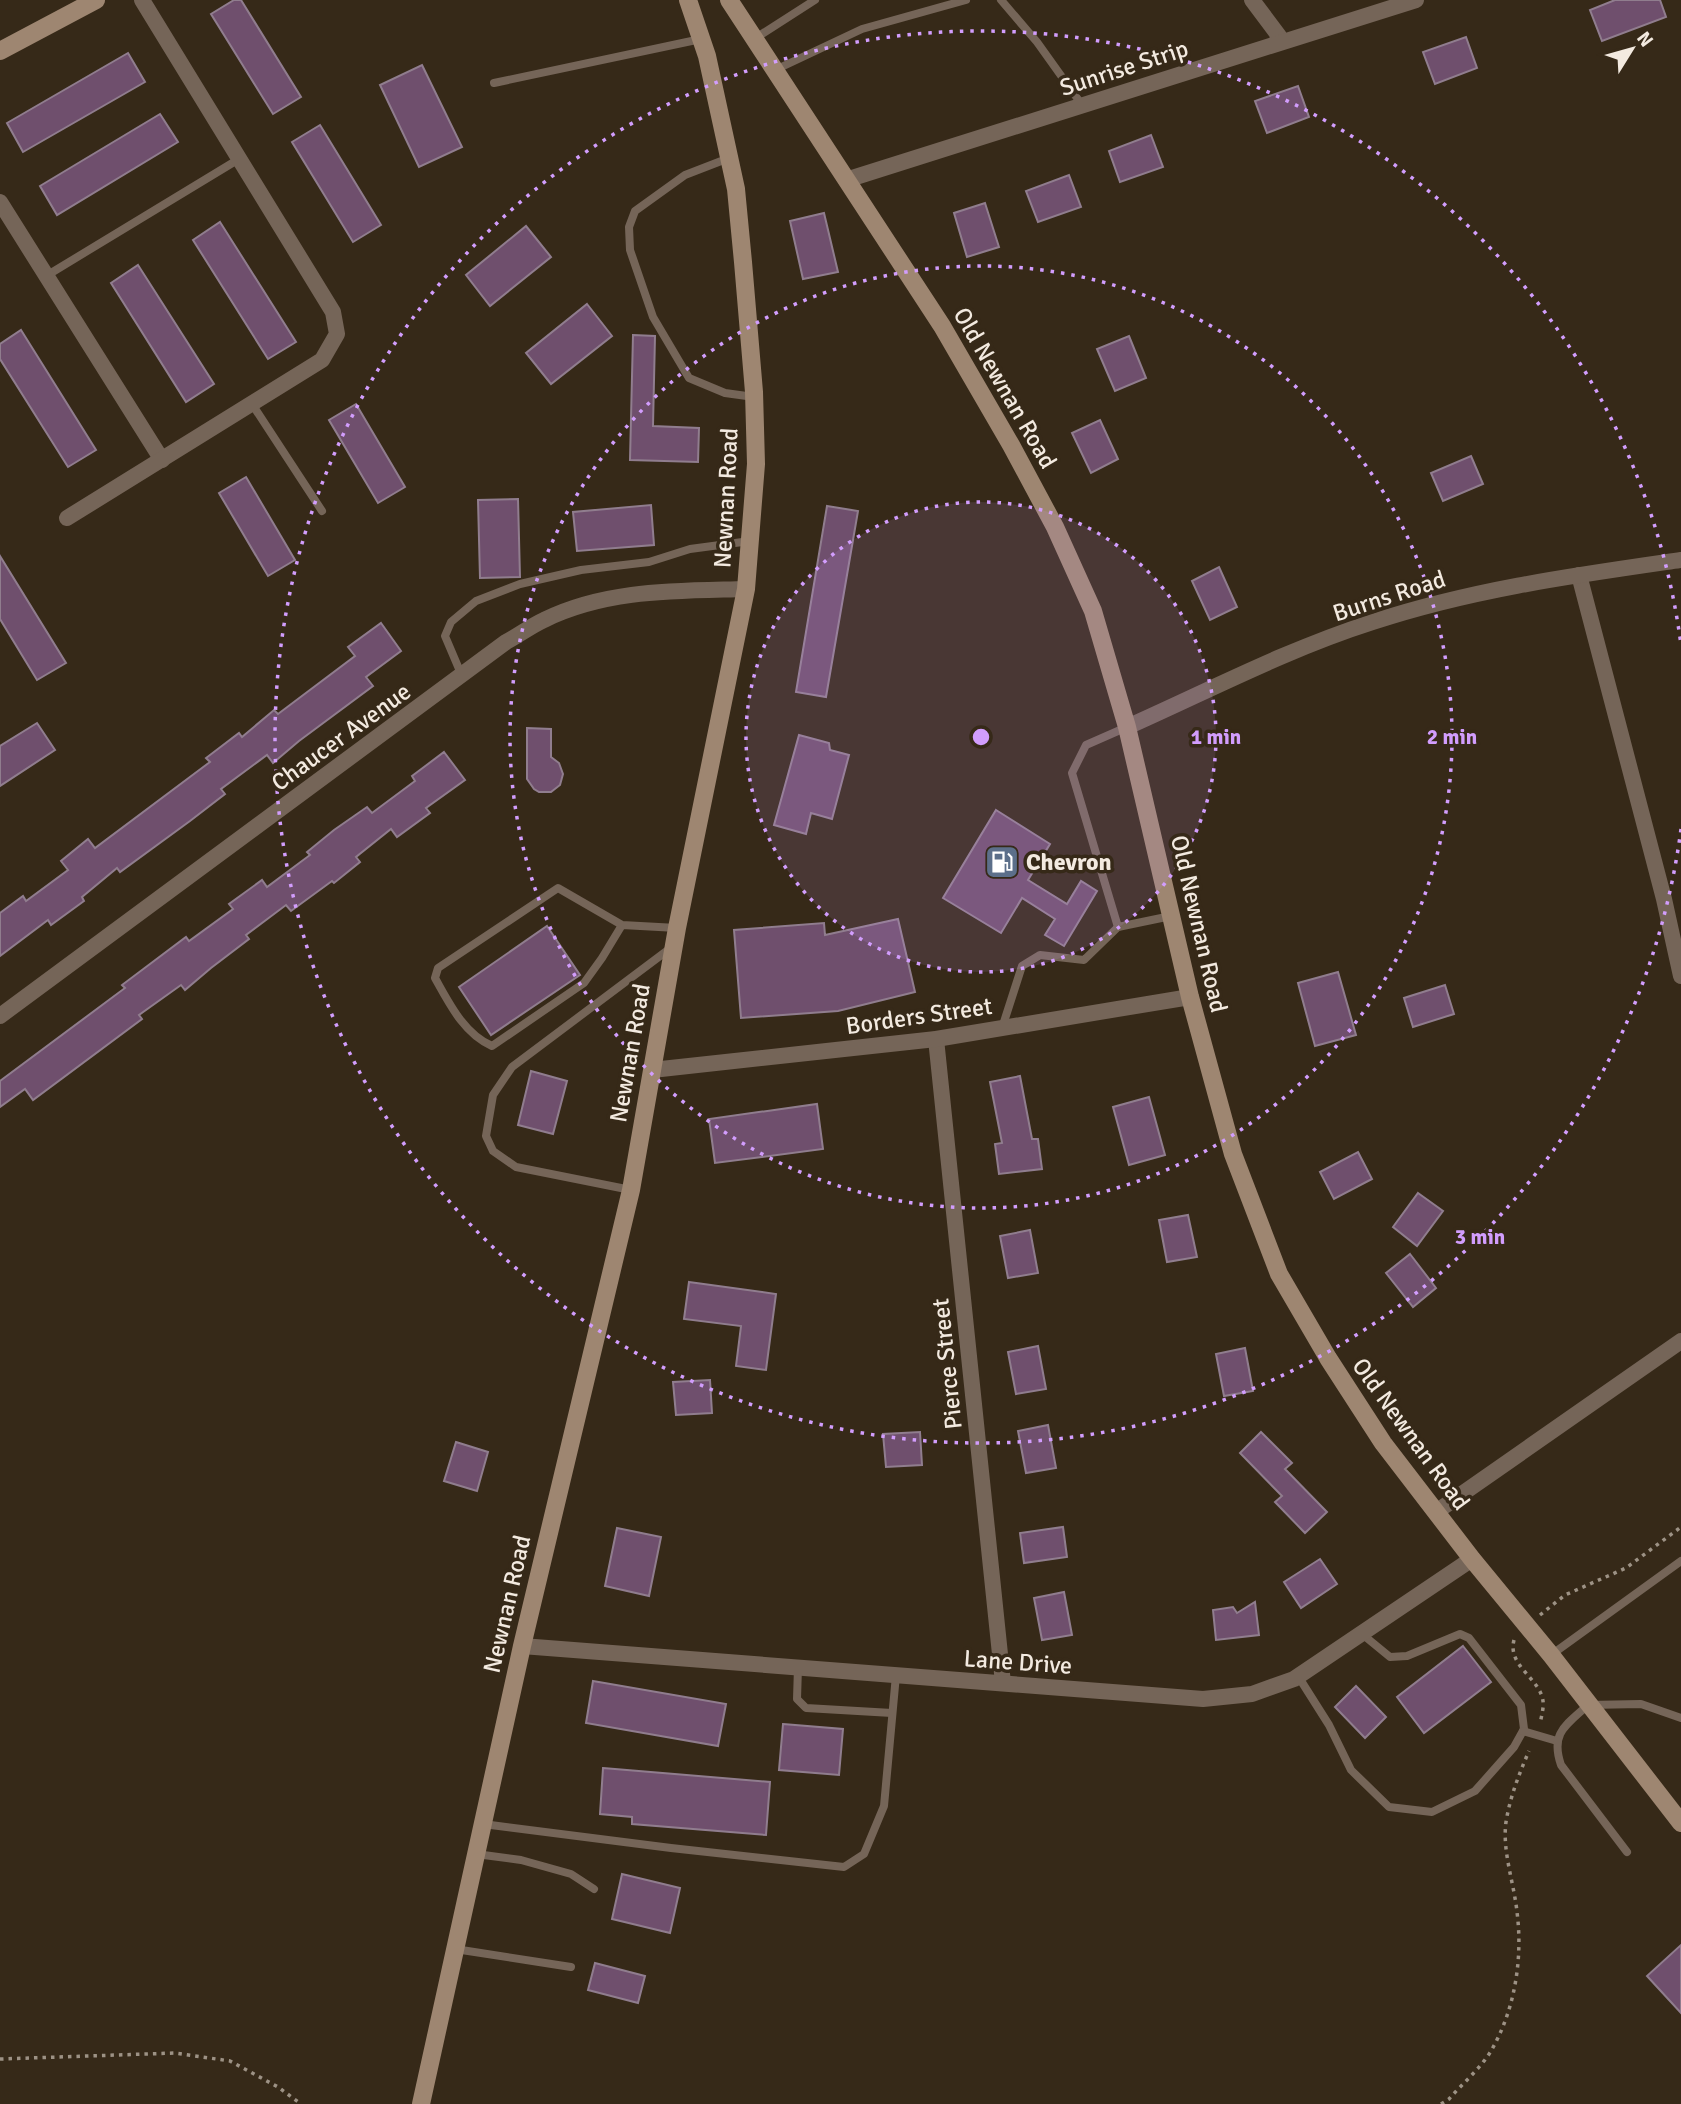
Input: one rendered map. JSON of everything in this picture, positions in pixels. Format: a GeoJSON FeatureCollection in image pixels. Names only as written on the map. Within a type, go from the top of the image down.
{"type":"FeatureCollection","features":[{"type":"Feature","properties":{"kind":"street"},"geometry":{"type":"LineString","coordinates":[[0,51],[96,0]]}},
{"type":"Feature","properties":{"kind":"street"},"geometry":{"type":"LineString","coordinates":[[66,518],[322,360],[337,334],[333,312],[142,0]]}},
{"type":"Feature","properties":{"kind":"street","name":"Newnan Road"},"geometry":{"type":"LineString","coordinates":[[421,2104],[522,1646],[631,1190],[676,936],[746,589],[755,464],[754,397],[736,189],[701,39],[688,0]]}},
{"type":"Feature","properties":{"kind":"street","name":"Old Newnan Road"},"geometry":{"type":"LineString","coordinates":[[729,0],[942,326],[1055,527],[1093,611],[1127,727],[1190,997],[1233,1154],[1279,1273],[1328,1358],[1383,1443],[1681,1823]]}},
{"type":"Feature","properties":{"kind":"street"},"geometry":{"type":"LineString","coordinates":[[1252,0],[1279,36],[1276,43]]}},
{"type":"Feature","properties":{"kind":"street","name":"Sunrise Strip"},"geometry":{"type":"LineString","coordinates":[[846,180],[1416,0]]}},
{"type":"Feature","properties":{"kind":"street"},"geometry":{"type":"LineString","coordinates":[[0,202],[162,460]]}},
{"type":"Feature","properties":{"kind":"street","name":"Burns Road"},"geometry":{"type":"LineString","coordinates":[[1127,727],[1289,654],[1371,622],[1466,595],[1681,559]]}},
{"type":"Feature","properties":{"kind":"street"},"geometry":{"type":"LineString","coordinates":[[1579,575],[1664,899],[1681,975]]}},
{"type":"Feature","properties":{"kind":"street","name":"Chaucer Avenue"},"geometry":{"type":"LineString","coordinates":[[0,1016],[506,642],[542,620],[577,606],[621,595],[746,589]]}},
{"type":"Feature","properties":{"kind":"street"},"geometry":{"type":"LineString","coordinates":[[1664,899],[1681,896]]}},
{"type":"Feature","properties":{"kind":"street","name":"Borders Street"},"geometry":{"type":"LineString","coordinates":[[652,1070],[936,1039],[1190,997]]}},
{"type":"Feature","properties":{"kind":"street","name":"Pierce Street"},"geometry":{"type":"LineString","coordinates":[[936,1039],[1003,1684]]}},
{"type":"Feature","properties":{"kind":"street"},"geometry":{"type":"LineString","coordinates":[[1436,1512],[1681,1341]]}},
{"type":"Feature","properties":{"kind":"street","name":"Lane Drive"},"geometry":{"type":"LineString","coordinates":[[522,1646],[1203,1699],[1252,1694],[1298,1676],[1472,1559]]}},
{"type":"Feature","properties":{"kind":"lane"},"geometry":{"type":"LineString","coordinates":[[754,39],[815,0]]}},
{"type":"Feature","properties":{"kind":"lane"},"geometry":{"type":"LineString","coordinates":[[775,70],[862,29],[966,0]]}},
{"type":"Feature","properties":{"kind":"lane"},"geometry":{"type":"LineString","coordinates":[[1001,0],[1037,42],[1082,105]]}},
{"type":"Feature","properties":{"kind":"lane"},"geometry":{"type":"LineString","coordinates":[[495,83],[701,39]]}},
{"type":"Feature","properties":{"kind":"lane"},"geometry":{"type":"LineString","coordinates":[[729,158],[685,175],[635,211],[629,227],[630,250],[653,317],[689,378],[725,393],[754,397]]}},
{"type":"Feature","properties":{"kind":"lane"},"geometry":{"type":"LineString","coordinates":[[46,276],[239,159]]}},
{"type":"Feature","properties":{"kind":"lane"},"geometry":{"type":"LineString","coordinates":[[252,404],[321,511]]}},
{"type":"Feature","properties":{"kind":"lane"},"geometry":{"type":"LineString","coordinates":[[462,676],[445,636],[451,622],[476,601],[520,584],[581,570],[649,562],[690,549],[751,541]]}},
{"type":"Feature","properties":{"kind":"lane"},"geometry":{"type":"LineString","coordinates":[[1118,927],[1072,773],[1086,745],[1127,727]]}},
{"type":"Feature","properties":{"kind":"lane"},"geometry":{"type":"LineString","coordinates":[[622,925],[584,983],[492,1046],[479,1041],[455,1013],[435,978],[438,968],[558,888],[622,925],[676,936]]}},
{"type":"Feature","properties":{"kind":"lane"},"geometry":{"type":"LineString","coordinates":[[1002,1028],[1022,966],[1040,956],[1084,960],[1118,927],[1173,916]]}},
{"type":"Feature","properties":{"kind":"lane"},"geometry":{"type":"LineString","coordinates":[[631,1190],[516,1167],[493,1151],[486,1136],[493,1096],[512,1067],[676,936]]}},
{"type":"Feature","properties":{"kind":"lane"},"geometry":{"type":"LineString","coordinates":[[1550,1656],[1681,1561]]}},
{"type":"Feature","properties":{"kind":"lane"},"geometry":{"type":"LineString","coordinates":[[1298,1676],[1329,1725],[1351,1770],[1389,1807],[1432,1812],[1475,1791],[1514,1747],[1523,1731],[1521,1705],[1469,1638],[1460,1634],[1407,1656],[1390,1657],[1362,1634]]}},
{"type":"Feature","properties":{"kind":"lane"},"geometry":{"type":"LineString","coordinates":[[798,1667],[797,1699],[806,1708],[892,1713]]}},
{"type":"Feature","properties":{"kind":"lane"},"geometry":{"type":"LineString","coordinates":[[482,1824],[671,1849],[844,1867],[864,1854],[884,1806],[896,1675]]}},
{"type":"Feature","properties":{"kind":"lane"},"geometry":{"type":"LineString","coordinates":[[1628,1852],[1568,1776],[1556,1750],[1558,1735],[1588,1705],[1641,1704],[1681,1718]]}},
{"type":"Feature","properties":{"kind":"lane"},"geometry":{"type":"LineString","coordinates":[[1523,1731],[1558,1741]]}},
{"type":"Feature","properties":{"kind":"lane"},"geometry":{"type":"LineString","coordinates":[[476,1854],[521,1860],[570,1874],[594,1889]]}},
{"type":"Feature","properties":{"kind":"lane"},"geometry":{"type":"LineString","coordinates":[[455,1949],[571,1967]]}},
{"type":"Feature","properties":{"kind":"path"},"geometry":{"type":"LineString","coordinates":[[1441,2104],[1449,2099],[1490,2052],[1510,2008],[1519,1957],[1518,1913],[1508,1856],[1506,1824],[1514,1788],[1541,1723],[1543,1701],[1515,1658],[1515,1639],[1565,1595],[1626,1568],[1681,1527]]}},
{"type":"Feature","properties":{"kind":"path"},"geometry":{"type":"LineString","coordinates":[[0,2059],[175,2053],[230,2061],[278,2087],[301,2104]]}},
{"type":"Feature","properties":{"kind":"building"},"geometry":{"type":"Polygon","coordinates":[[[234,0],[241,0],[301,97],[273,114],[211,14],[234,0]]]}},
{"type":"Feature","properties":{"kind":"building"},"geometry":{"type":"Polygon","coordinates":[[[1615,0],[1660,0],[1666,17],[1602,41],[1590,10],[1615,0]]]}},
{"type":"Feature","properties":{"kind":"building"},"geometry":{"type":"Polygon","coordinates":[[[1466,37],[1477,68],[1435,84],[1423,52],[1466,37]]]}},
{"type":"Feature","properties":{"kind":"building"},"geometry":{"type":"Polygon","coordinates":[[[128,53],[145,82],[23,152],[7,123],[128,53]]]}},
{"type":"Feature","properties":{"kind":"building"},"geometry":{"type":"Polygon","coordinates":[[[422,65],[462,147],[419,167],[380,85],[422,65]]]}},
{"type":"Feature","properties":{"kind":"building"},"geometry":{"type":"Polygon","coordinates":[[[1298,86],[1309,117],[1267,133],[1255,101],[1298,86]]]}},
{"type":"Feature","properties":{"kind":"building"},"geometry":{"type":"Polygon","coordinates":[[[160,114],[178,142],[57,215],[40,186],[160,114]]]}},
{"type":"Feature","properties":{"kind":"building"},"geometry":{"type":"Polygon","coordinates":[[[320,125],[381,225],[353,242],[292,142],[320,125]]]}},
{"type":"Feature","properties":{"kind":"building"},"geometry":{"type":"Polygon","coordinates":[[[1151,135],[1163,167],[1120,182],[1109,151],[1151,135]]]}},
{"type":"Feature","properties":{"kind":"building"},"geometry":{"type":"Polygon","coordinates":[[[1069,175],[1081,207],[1038,222],[1026,191],[1069,175]]]}},
{"type":"Feature","properties":{"kind":"building"},"geometry":{"type":"Polygon","coordinates":[[[985,203],[999,247],[967,257],[954,213],[985,203]]]}},
{"type":"Feature","properties":{"kind":"building"},"geometry":{"type":"Polygon","coordinates":[[[824,213],[838,272],[803,279],[790,221],[824,213]]]}},
{"type":"Feature","properties":{"kind":"building"},"geometry":{"type":"Polygon","coordinates":[[[220,222],[296,342],[268,359],[193,240],[220,222]]]}},
{"type":"Feature","properties":{"kind":"building"},"geometry":{"type":"Polygon","coordinates":[[[526,226],[551,257],[490,306],[466,275],[526,226]]]}},
{"type":"Feature","properties":{"kind":"building"},"geometry":{"type":"Polygon","coordinates":[[[138,265],[214,384],[186,402],[111,283],[138,265]]]}},
{"type":"Feature","properties":{"kind":"building"},"geometry":{"type":"Polygon","coordinates":[[[587,304],[612,336],[551,384],[526,353],[587,304]]]}},
{"type":"Feature","properties":{"kind":"building"},"geometry":{"type":"Polygon","coordinates":[[[21,330],[96,450],[68,467],[0,359],[0,344],[21,330]]]}},
{"type":"Feature","properties":{"kind":"building"},"geometry":{"type":"Polygon","coordinates":[[[633,335],[655,336],[653,426],[699,428],[698,462],[630,460],[633,335]]]}},
{"type":"Feature","properties":{"kind":"building"},"geometry":{"type":"Polygon","coordinates":[[[1129,336],[1146,378],[1115,391],[1097,349],[1129,336]]]}},
{"type":"Feature","properties":{"kind":"building"},"geometry":{"type":"Polygon","coordinates":[[[356,404],[405,487],[378,503],[329,420],[356,404]]]}},
{"type":"Feature","properties":{"kind":"building"},"geometry":{"type":"Polygon","coordinates":[[[1100,420],[1118,459],[1091,473],[1072,433],[1100,420]]]}},
{"type":"Feature","properties":{"kind":"building"},"geometry":{"type":"Polygon","coordinates":[[[1471,456],[1483,484],[1443,501],[1431,473],[1471,456]]]}},
{"type":"Feature","properties":{"kind":"building"},"geometry":{"type":"Polygon","coordinates":[[[246,477],[295,560],[268,576],[219,493],[246,477]]]}},
{"type":"Feature","properties":{"kind":"building"},"geometry":{"type":"Polygon","coordinates":[[[518,499],[520,577],[480,578],[478,500],[518,499]]]}},
{"type":"Feature","properties":{"kind":"building"},"geometry":{"type":"Polygon","coordinates":[[[651,505],[654,545],[577,551],[573,512],[651,505]]]}},
{"type":"Feature","properties":{"kind":"building"},"geometry":{"type":"Polygon","coordinates":[[[827,506],[858,511],[826,697],[796,692],[827,506]]]}},
{"type":"Feature","properties":{"kind":"building"},"geometry":{"type":"Polygon","coordinates":[[[0,556],[66,663],[37,680],[0,619],[0,556]]]}},
{"type":"Feature","properties":{"kind":"building"},"geometry":{"type":"Polygon","coordinates":[[[1219,567],[1237,607],[1210,620],[1192,581],[1219,567]]]}},
{"type":"Feature","properties":{"kind":"building"},"geometry":{"type":"Polygon","coordinates":[[[381,623],[401,651],[366,677],[373,686],[273,763],[267,755],[221,789],[225,794],[190,821],[120,872],[117,868],[82,897],[84,901],[51,925],[48,920],[0,956],[0,913],[23,896],[26,901],[68,870],[61,861],[88,839],[95,848],[210,762],[206,758],[239,733],[242,737],[274,710],[278,714],[355,656],[348,647],[381,623]]]}},
{"type":"Feature","properties":{"kind":"building"},"geometry":{"type":"Polygon","coordinates":[[[37,723],[55,750],[0,786],[0,746],[37,723]]]}},
{"type":"Feature","properties":{"kind":"building"},"geometry":{"type":"Polygon","coordinates":[[[527,728],[551,729],[551,757],[559,763],[563,774],[560,785],[551,792],[539,792],[527,779],[527,728]]]}},
{"type":"Feature","properties":{"kind":"building"},"geometry":{"type":"Polygon","coordinates":[[[799,735],[829,743],[830,750],[849,755],[832,819],[811,813],[806,834],[774,825],[799,735]]]}},
{"type":"Feature","properties":{"kind":"building"},"geometry":{"type":"Polygon","coordinates":[[[444,752],[465,780],[426,808],[430,813],[397,837],[391,829],[356,857],[360,862],[334,883],[332,881],[291,911],[286,905],[246,935],[249,939],[185,990],[181,985],[139,1015],[142,1019],[33,1100],[25,1089],[0,1107],[0,1081],[125,988],[122,985],[186,937],[189,941],[233,909],[229,904],[262,880],[267,887],[310,855],[307,852],[334,830],[367,807],[372,813],[415,781],[412,776],[444,752]]]}},
{"type":"Feature","properties":{"kind":"building","name":"Chevron"},"geometry":{"type":"Polygon","coordinates":[[[996,810],[1050,844],[1028,880],[1067,904],[1081,881],[1097,891],[1064,946],[1045,935],[1055,919],[1022,898],[1001,933],[943,898],[996,810]]]}},
{"type":"Feature","properties":{"kind":"building"},"geometry":{"type":"Polygon","coordinates":[[[898,919],[915,992],[838,1011],[741,1018],[734,930],[824,923],[825,935],[898,919]]]}},
{"type":"Feature","properties":{"kind":"building"},"geometry":{"type":"Polygon","coordinates":[[[547,926],[580,975],[491,1035],[459,987],[547,926]]]}},
{"type":"Feature","properties":{"kind":"building"},"geometry":{"type":"Polygon","coordinates":[[[1338,972],[1356,1035],[1315,1046],[1298,983],[1338,972]]]}},
{"type":"Feature","properties":{"kind":"building"},"geometry":{"type":"Polygon","coordinates":[[[1445,985],[1454,1014],[1413,1027],[1404,998],[1445,985]]]}},
{"type":"Feature","properties":{"kind":"building"},"geometry":{"type":"Polygon","coordinates":[[[531,1071],[567,1081],[553,1134],[518,1125],[531,1071]]]}},
{"type":"Feature","properties":{"kind":"building"},"geometry":{"type":"Polygon","coordinates":[[[1020,1076],[1032,1139],[1038,1139],[1042,1169],[999,1174],[995,1144],[1002,1143],[990,1082],[1020,1076]]]}},
{"type":"Feature","properties":{"kind":"building"},"geometry":{"type":"Polygon","coordinates":[[[1149,1097],[1165,1155],[1129,1165],[1113,1107],[1149,1097]]]}},
{"type":"Feature","properties":{"kind":"building"},"geometry":{"type":"Polygon","coordinates":[[[817,1104],[823,1149],[715,1163],[709,1119],[817,1104]]]}},
{"type":"Feature","properties":{"kind":"building"},"geometry":{"type":"Polygon","coordinates":[[[1358,1152],[1372,1179],[1334,1199],[1320,1172],[1358,1152]]]}},
{"type":"Feature","properties":{"kind":"building"},"geometry":{"type":"Polygon","coordinates":[[[1418,1193],[1443,1211],[1417,1246],[1393,1227],[1418,1193]]]}},
{"type":"Feature","properties":{"kind":"building"},"geometry":{"type":"Polygon","coordinates":[[[1188,1215],[1197,1257],[1167,1262],[1159,1220],[1188,1215]]]}},
{"type":"Feature","properties":{"kind":"building"},"geometry":{"type":"Polygon","coordinates":[[[1030,1230],[1038,1273],[1008,1278],[1000,1236],[1030,1230]]]}},
{"type":"Feature","properties":{"kind":"building"},"geometry":{"type":"Polygon","coordinates":[[[1410,1254],[1436,1288],[1413,1307],[1386,1273],[1410,1254]]]}},
{"type":"Feature","properties":{"kind":"building"},"geometry":{"type":"Polygon","coordinates":[[[689,1282],[776,1294],[766,1370],[736,1366],[741,1326],[684,1319],[689,1282]]]}},
{"type":"Feature","properties":{"kind":"building"},"geometry":{"type":"Polygon","coordinates":[[[1038,1346],[1046,1389],[1016,1394],[1008,1352],[1038,1346]]]}},
{"type":"Feature","properties":{"kind":"building"},"geometry":{"type":"Polygon","coordinates":[[[1245,1348],[1253,1391],[1224,1396],[1216,1354],[1245,1348]]]}},
{"type":"Feature","properties":{"kind":"building"},"geometry":{"type":"Polygon","coordinates":[[[710,1380],[712,1413],[676,1415],[673,1382],[710,1380]]]}},
{"type":"Feature","properties":{"kind":"building"},"geometry":{"type":"Polygon","coordinates":[[[1048,1425],[1056,1468],[1026,1473],[1018,1431],[1048,1425]]]}},
{"type":"Feature","properties":{"kind":"building"},"geometry":{"type":"Polygon","coordinates":[[[920,1432],[922,1465],[886,1467],[883,1434],[920,1432]]]}},
{"type":"Feature","properties":{"kind":"building"},"geometry":{"type":"Polygon","coordinates":[[[1261,1432],[1292,1463],[1285,1469],[1327,1512],[1305,1533],[1275,1502],[1282,1496],[1240,1453],[1261,1432]]]}},
{"type":"Feature","properties":{"kind":"building"},"geometry":{"type":"Polygon","coordinates":[[[456,1442],[488,1452],[477,1491],[444,1481],[456,1442]]]}},
{"type":"Feature","properties":{"kind":"building"},"geometry":{"type":"Polygon","coordinates":[[[1063,1527],[1067,1557],[1024,1563],[1020,1533],[1063,1527]]]}},
{"type":"Feature","properties":{"kind":"building"},"geometry":{"type":"Polygon","coordinates":[[[617,1528],[661,1537],[649,1596],[605,1586],[617,1528]]]}},
{"type":"Feature","properties":{"kind":"building"},"geometry":{"type":"Polygon","coordinates":[[[1320,1559],[1337,1584],[1301,1608],[1284,1582],[1320,1559]]]}},
{"type":"Feature","properties":{"kind":"building"},"geometry":{"type":"Polygon","coordinates":[[[1064,1592],[1072,1635],[1042,1640],[1034,1598],[1064,1592]]]}},
{"type":"Feature","properties":{"kind":"building"},"geometry":{"type":"Polygon","coordinates":[[[1255,1602],[1259,1635],[1216,1640],[1213,1610],[1233,1607],[1237,1613],[1255,1602]]]}},
{"type":"Feature","properties":{"kind":"building"},"geometry":{"type":"Polygon","coordinates":[[[1463,1646],[1491,1682],[1424,1733],[1397,1697],[1463,1646]]]}},
{"type":"Feature","properties":{"kind":"building"},"geometry":{"type":"Polygon","coordinates":[[[593,1681],[726,1704],[718,1746],[586,1723],[593,1681]]]}},
{"type":"Feature","properties":{"kind":"building"},"geometry":{"type":"Polygon","coordinates":[[[1356,1686],[1386,1717],[1365,1738],[1335,1707],[1356,1686]]]}},
{"type":"Feature","properties":{"kind":"building"},"geometry":{"type":"Polygon","coordinates":[[[783,1724],[843,1729],[839,1775],[779,1770],[783,1724]]]}},
{"type":"Feature","properties":{"kind":"building"},"geometry":{"type":"Polygon","coordinates":[[[603,1768],[770,1782],[766,1835],[632,1824],[632,1817],[600,1814],[603,1768]]]}},
{"type":"Feature","properties":{"kind":"building"},"geometry":{"type":"Polygon","coordinates":[[[622,1874],[680,1888],[670,1933],[612,1919],[622,1874]]]}},
{"type":"Feature","properties":{"kind":"building"},"geometry":{"type":"Polygon","coordinates":[[[1681,1945],[1681,2013],[1647,1976],[1681,1945]]]}},
{"type":"Feature","properties":{"kind":"building"},"geometry":{"type":"Polygon","coordinates":[[[595,1963],[645,1976],[638,2003],[588,1990],[595,1963]]]}},
{"type":"Feature","properties":{"kind":"place","name":"Chevron"},"geometry":{"type":"Point","coordinates":[1002,862]}}]}
